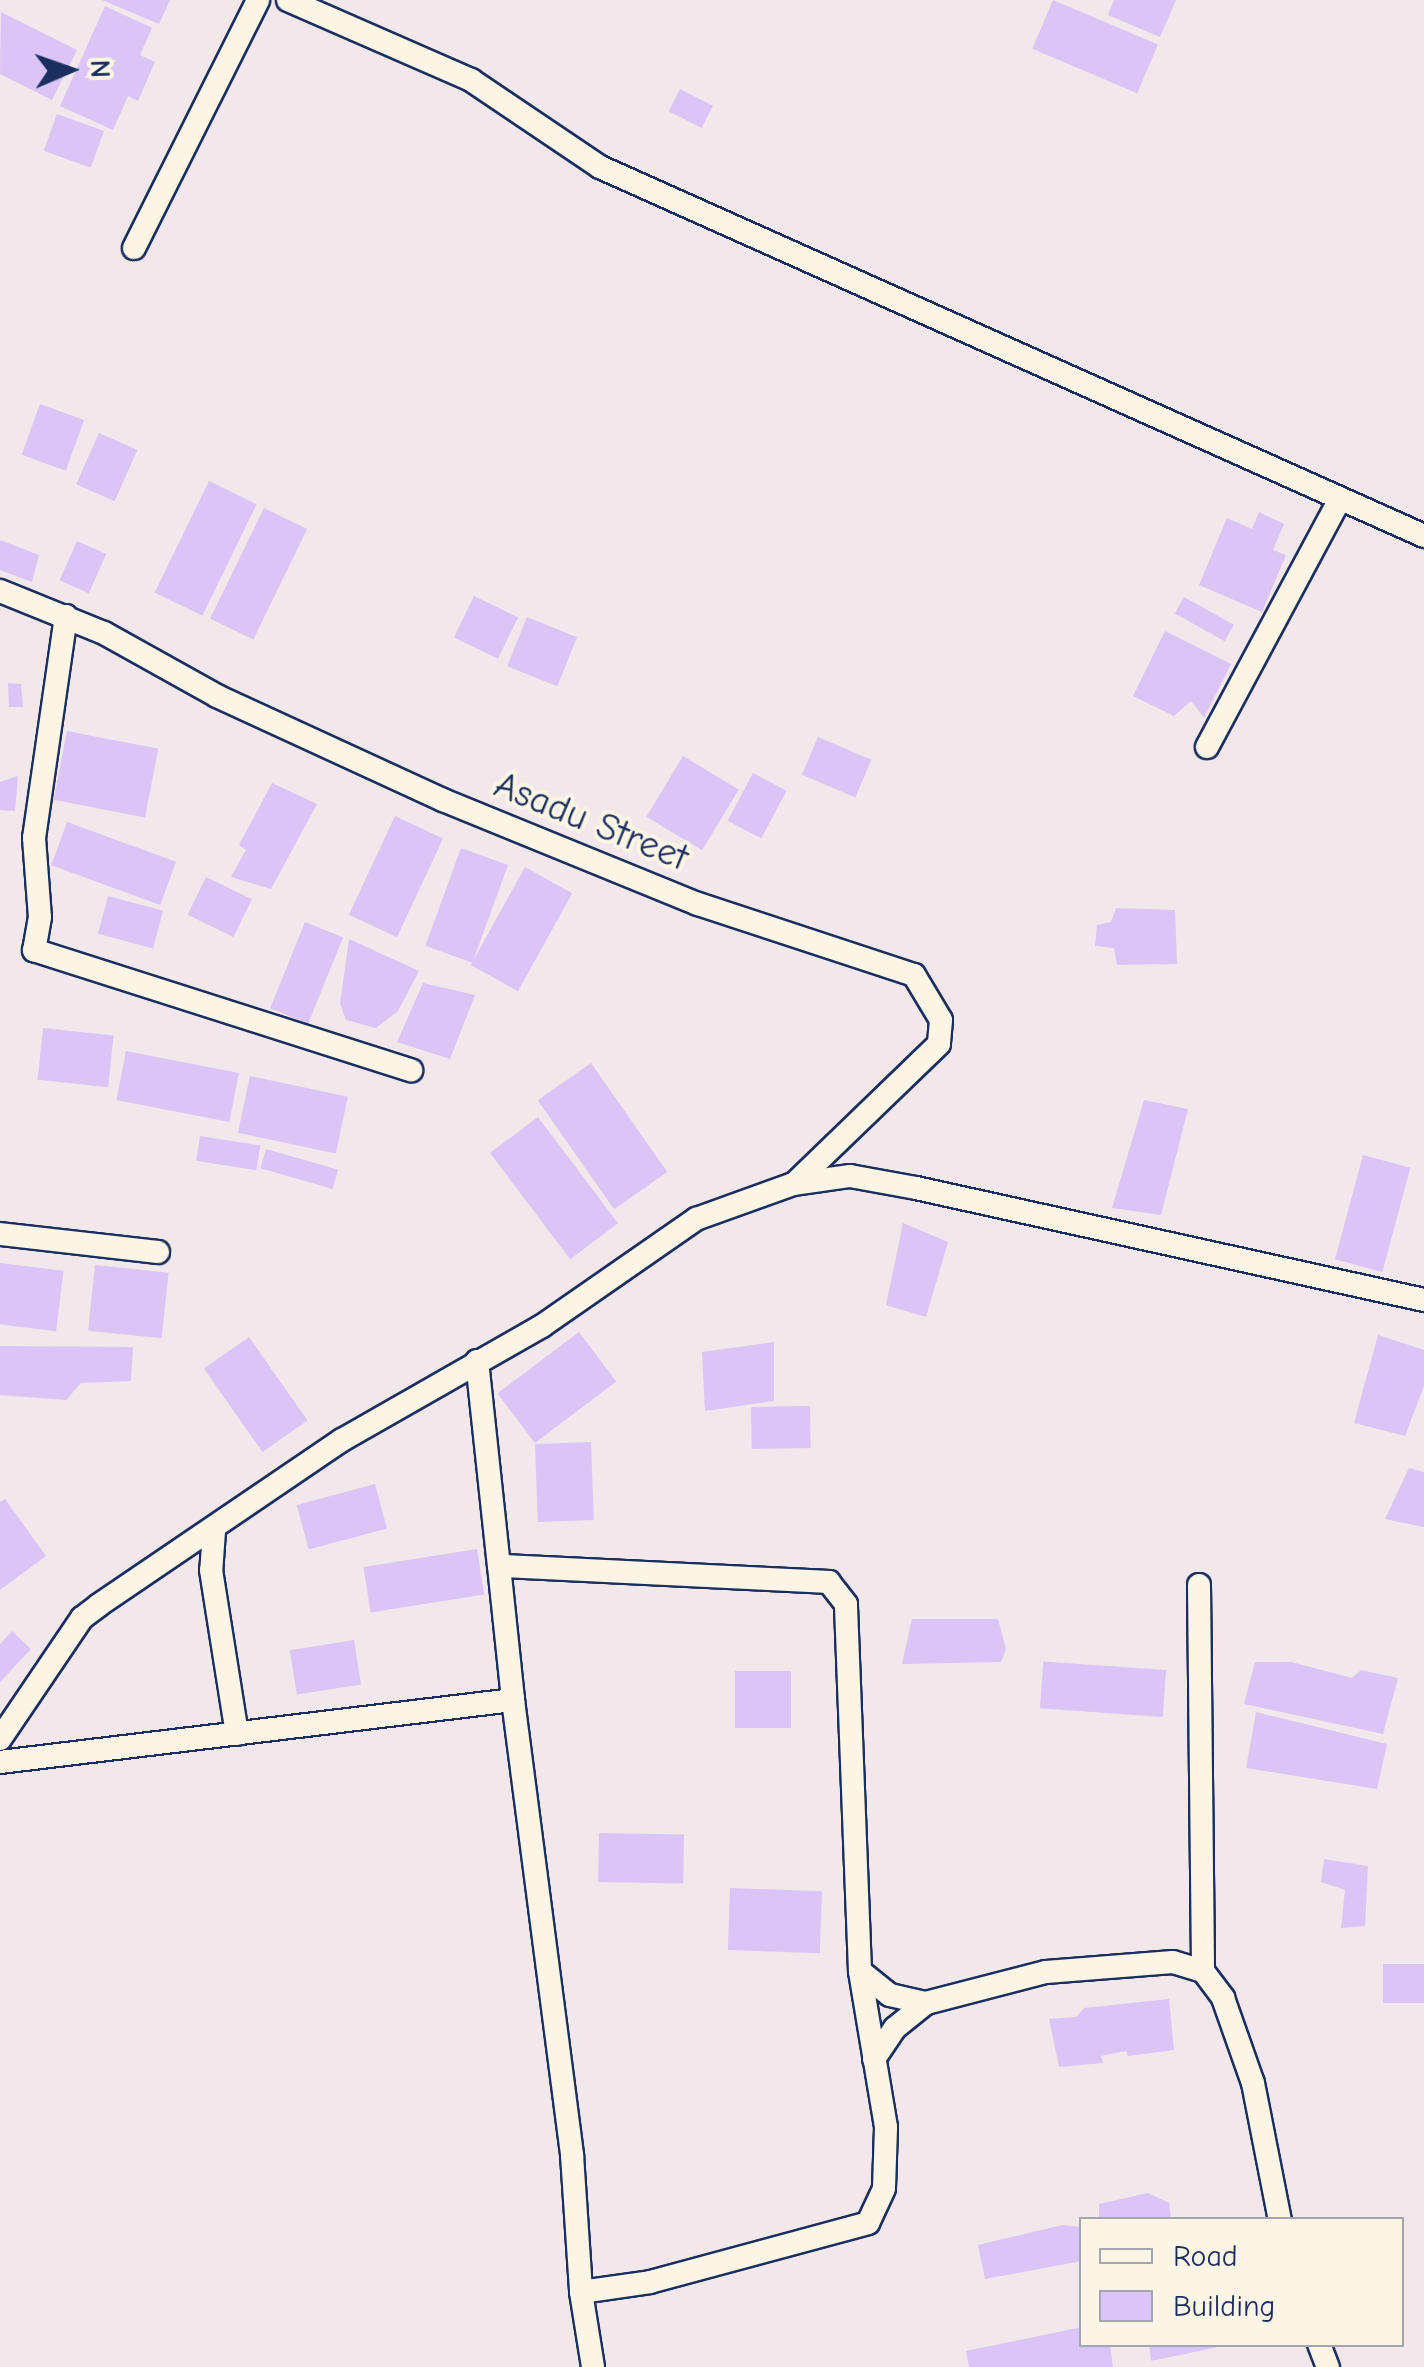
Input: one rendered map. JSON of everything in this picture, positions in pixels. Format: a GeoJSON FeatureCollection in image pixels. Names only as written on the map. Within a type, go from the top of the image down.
{"type":"FeatureCollection","features":[{"type":"Feature","properties":{"kind":"street"},"geometry":{"type":"LineString","coordinates":[[134,248],[258,0]]}},
{"type":"Feature","properties":{"kind":"street"},"geometry":{"type":"LineString","coordinates":[[288,0],[471,80],[578,156],[1424,536]]}},
{"type":"Feature","properties":{"kind":"street"},"geometry":{"type":"LineString","coordinates":[[1207,747],[1339,500]]}},
{"type":"Feature","properties":{"kind":"street","name":"Asadu Street"},"geometry":{"type":"LineString","coordinates":[[0,591],[66,616],[217,696],[443,800],[698,904],[914,975],[941,1020],[938,1044],[793,1184]]}},
{"type":"Feature","properties":{"kind":"street"},"geometry":{"type":"LineString","coordinates":[[66,616],[34,838],[40,917],[34,950],[410,1070]]}},
{"type":"Feature","properties":{"kind":"street"},"geometry":{"type":"LineString","coordinates":[[0,1739],[82,1618],[342,1440],[542,1326],[696,1220],[793,1184],[850,1176],[916,1188],[1424,1300]]}},
{"type":"Feature","properties":{"kind":"street"},"geometry":{"type":"LineString","coordinates":[[0,1234],[158,1252]]}},
{"type":"Feature","properties":{"kind":"street"},"geometry":{"type":"LineString","coordinates":[[478,1361],[513,1700],[572,2155],[580,2292],[593,2367]]}},
{"type":"Feature","properties":{"kind":"street"},"geometry":{"type":"LineString","coordinates":[[214,1531],[211,1570],[238,1734]]}},
{"type":"Feature","properties":{"kind":"street"},"geometry":{"type":"LineString","coordinates":[[499,1566],[830,1582],[846,1604],[860,1972],[886,2128],[884,2188],[868,2223],[650,2282],[580,2292]]}},
{"type":"Feature","properties":{"kind":"street"},"geometry":{"type":"LineString","coordinates":[[1199,1585],[1202,1970],[1223,1998],[1253,2083],[1279,2217]]}},
{"type":"Feature","properties":{"kind":"street"},"geometry":{"type":"LineString","coordinates":[[0,1762],[513,1700]]}},
{"type":"Feature","properties":{"kind":"street"},"geometry":{"type":"LineString","coordinates":[[874,2060],[895,2028],[926,2003],[1046,1972],[1173,1962],[1202,1970]]}},
{"type":"Feature","properties":{"kind":"street"},"geometry":{"type":"LineString","coordinates":[[860,1972],[890,1995],[926,2003]]}},
{"type":"Feature","properties":{"kind":"building"},"geometry":{"type":"Polygon","coordinates":[[[102,0],[170,0],[159,24],[102,0]]]}},
{"type":"Feature","properties":{"kind":"building"},"geometry":{"type":"Polygon","coordinates":[[[1053,0],[1158,45],[1137,93],[1032,49],[1053,0]]]}},
{"type":"Feature","properties":{"kind":"building"},"geometry":{"type":"Polygon","coordinates":[[[1114,0],[1176,0],[1160,37],[1108,15],[1114,0]]]}},
{"type":"Feature","properties":{"kind":"building"},"geometry":{"type":"Polygon","coordinates":[[[105,6],[152,28],[140,55],[155,62],[138,101],[128,96],[113,130],[60,106],[105,6]]]}},
{"type":"Feature","properties":{"kind":"building"},"geometry":{"type":"Polygon","coordinates":[[[1,12],[77,50],[52,100],[0,74],[1,12]]]}},
{"type":"Feature","properties":{"kind":"building"},"geometry":{"type":"Polygon","coordinates":[[[680,89],[713,106],[702,128],[669,111],[680,89]]]}},
{"type":"Feature","properties":{"kind":"building"},"geometry":{"type":"Polygon","coordinates":[[[57,114],[104,131],[91,168],[44,151],[57,114]]]}},
{"type":"Feature","properties":{"kind":"building"},"geometry":{"type":"Polygon","coordinates":[[[40,404],[84,420],[66,471],[22,455],[40,404]]]}},
{"type":"Feature","properties":{"kind":"building"},"geometry":{"type":"Polygon","coordinates":[[[99,433],[137,450],[115,501],[76,484],[99,433]]]}},
{"type":"Feature","properties":{"kind":"building"},"geometry":{"type":"Polygon","coordinates":[[[209,481],[257,504],[202,616],[155,592],[209,481]]]}},
{"type":"Feature","properties":{"kind":"building"},"geometry":{"type":"Polygon","coordinates":[[[264,508],[307,529],[253,640],[210,619],[264,508]]]}},
{"type":"Feature","properties":{"kind":"building"},"geometry":{"type":"Polygon","coordinates":[[[1259,512],[1284,524],[1273,550],[1286,555],[1262,612],[1199,585],[1227,518],[1252,529],[1259,512]]]}},
{"type":"Feature","properties":{"kind":"building"},"geometry":{"type":"Polygon","coordinates":[[[0,540],[39,555],[32,582],[0,570],[0,540]]]}},
{"type":"Feature","properties":{"kind":"building"},"geometry":{"type":"Polygon","coordinates":[[[77,541],[106,554],[89,593],[60,580],[77,541]]]}},
{"type":"Feature","properties":{"kind":"building"},"geometry":{"type":"Polygon","coordinates":[[[474,596],[518,617],[498,659],[454,637],[474,596]]]}},
{"type":"Feature","properties":{"kind":"building"},"geometry":{"type":"Polygon","coordinates":[[[1184,597],[1234,625],[1225,641],[1175,614],[1184,597]]]}},
{"type":"Feature","properties":{"kind":"building"},"geometry":{"type":"Polygon","coordinates":[[[527,617],[577,637],[557,686],[507,666],[527,617]]]}},
{"type":"Feature","properties":{"kind":"building"},"geometry":{"type":"Polygon","coordinates":[[[1165,631],[1231,664],[1204,718],[1191,701],[1174,716],[1133,696],[1165,631]]]}},
{"type":"Feature","properties":{"kind":"building"},"geometry":{"type":"Polygon","coordinates":[[[8,683],[21,684],[23,707],[9,707],[8,683]]]}},
{"type":"Feature","properties":{"kind":"building"},"geometry":{"type":"Polygon","coordinates":[[[67,731],[158,749],[145,817],[54,800],[67,731]]]}},
{"type":"Feature","properties":{"kind":"building"},"geometry":{"type":"Polygon","coordinates":[[[818,737],[871,760],[855,797],[802,775],[818,737]]]}},
{"type":"Feature","properties":{"kind":"building"},"geometry":{"type":"Polygon","coordinates":[[[683,756],[739,789],[702,850],[646,817],[683,756]]]}},
{"type":"Feature","properties":{"kind":"building"},"geometry":{"type":"Polygon","coordinates":[[[753,773],[787,791],[761,839],[728,821],[753,773]]]}},
{"type":"Feature","properties":{"kind":"building"},"geometry":{"type":"Polygon","coordinates":[[[18,776],[15,811],[0,810],[0,782],[18,776]]]}},
{"type":"Feature","properties":{"kind":"building"},"geometry":{"type":"Polygon","coordinates":[[[272,783],[317,804],[271,889],[231,877],[246,850],[239,845],[272,783]]]}},
{"type":"Feature","properties":{"kind":"building"},"geometry":{"type":"Polygon","coordinates":[[[395,816],[443,838],[397,937],[349,915],[395,816]]]}},
{"type":"Feature","properties":{"kind":"building"},"geometry":{"type":"Polygon","coordinates":[[[67,822],[176,862],[160,905],[51,865],[67,822]]]}},
{"type":"Feature","properties":{"kind":"building"},"geometry":{"type":"Polygon","coordinates":[[[461,848],[508,865],[472,963],[425,946],[461,848]]]}},
{"type":"Feature","properties":{"kind":"building"},"geometry":{"type":"Polygon","coordinates":[[[525,867],[572,893],[518,991],[471,965],[525,867]]]}},
{"type":"Feature","properties":{"kind":"building"},"geometry":{"type":"Polygon","coordinates":[[[206,877],[252,899],[233,937],[188,915],[206,877]]]}},
{"type":"Feature","properties":{"kind":"building"},"geometry":{"type":"Polygon","coordinates":[[[108,896],[163,911],[153,948],[98,934],[108,896]]]}},
{"type":"Feature","properties":{"kind":"building"},"geometry":{"type":"Polygon","coordinates":[[[1116,908],[1175,910],[1177,964],[1117,965],[1114,948],[1095,946],[1097,925],[1111,922],[1116,908]]]}},
{"type":"Feature","properties":{"kind":"building"},"geometry":{"type":"Polygon","coordinates":[[[305,922],[343,937],[308,1024],[270,1008],[305,922]]]}},
{"type":"Feature","properties":{"kind":"building"},"geometry":{"type":"Polygon","coordinates":[[[349,939],[419,971],[398,1011],[376,1028],[346,1020],[340,1004],[349,939]]]}},
{"type":"Feature","properties":{"kind":"building"},"geometry":{"type":"Polygon","coordinates":[[[423,983],[475,995],[450,1059],[397,1042],[423,983]]]}},
{"type":"Feature","properties":{"kind":"building"},"geometry":{"type":"Polygon","coordinates":[[[43,1028],[114,1035],[108,1087],[38,1080],[43,1028]]]}},
{"type":"Feature","properties":{"kind":"building"},"geometry":{"type":"Polygon","coordinates":[[[126,1051],[239,1073],[229,1122],[116,1100],[126,1051]]]}},
{"type":"Feature","properties":{"kind":"building"},"geometry":{"type":"Polygon","coordinates":[[[591,1063],[667,1172],[614,1209],[538,1100],[591,1063]]]}},
{"type":"Feature","properties":{"kind":"building"},"geometry":{"type":"Polygon","coordinates":[[[250,1076],[348,1097],[336,1154],[238,1133],[250,1076]]]}},
{"type":"Feature","properties":{"kind":"building"},"geometry":{"type":"Polygon","coordinates":[[[1144,1100],[1188,1109],[1161,1215],[1112,1208],[1144,1100]]]}},
{"type":"Feature","properties":{"kind":"building"},"geometry":{"type":"Polygon","coordinates":[[[538,1117],[618,1223],[570,1259],[490,1153],[538,1117]]]}},
{"type":"Feature","properties":{"kind":"building"},"geometry":{"type":"Polygon","coordinates":[[[200,1136],[260,1146],[256,1170],[196,1161],[200,1136]]]}},
{"type":"Feature","properties":{"kind":"building"},"geometry":{"type":"Polygon","coordinates":[[[266,1149],[338,1170],[333,1189],[260,1168],[266,1149]]]}},
{"type":"Feature","properties":{"kind":"building"},"geometry":{"type":"Polygon","coordinates":[[[1363,1155],[1410,1168],[1382,1272],[1335,1259],[1363,1155]]]}},
{"type":"Feature","properties":{"kind":"building"},"geometry":{"type":"Polygon","coordinates":[[[903,1223],[948,1242],[926,1317],[886,1305],[903,1223]]]}},
{"type":"Feature","properties":{"kind":"building"},"geometry":{"type":"Polygon","coordinates":[[[0,1263],[64,1271],[56,1331],[0,1324],[0,1263]]]}},
{"type":"Feature","properties":{"kind":"building"},"geometry":{"type":"Polygon","coordinates":[[[95,1265],[169,1273],[162,1338],[88,1331],[95,1265]]]}},
{"type":"Feature","properties":{"kind":"building"},"geometry":{"type":"Polygon","coordinates":[[[579,1332],[616,1382],[535,1443],[498,1393],[579,1332]]]}},
{"type":"Feature","properties":{"kind":"building"},"geometry":{"type":"Polygon","coordinates":[[[1378,1335],[1424,1350],[1424,1386],[1405,1436],[1354,1423],[1378,1335]]]}},
{"type":"Feature","properties":{"kind":"building"},"geometry":{"type":"Polygon","coordinates":[[[249,1337],[308,1421],[262,1452],[204,1369],[249,1337]]]}},
{"type":"Feature","properties":{"kind":"building"},"geometry":{"type":"Polygon","coordinates":[[[774,1342],[774,1401],[705,1411],[702,1352],[774,1342]]]}},
{"type":"Feature","properties":{"kind":"building"},"geometry":{"type":"Polygon","coordinates":[[[0,1346],[133,1347],[131,1381],[81,1383],[66,1400],[0,1395],[0,1346]]]}},
{"type":"Feature","properties":{"kind":"building"},"geometry":{"type":"Polygon","coordinates":[[[810,1406],[811,1448],[752,1449],[751,1407],[810,1406]]]}},
{"type":"Feature","properties":{"kind":"building"},"geometry":{"type":"Polygon","coordinates":[[[591,1442],[594,1520],[538,1522],[535,1444],[591,1442]]]}},
{"type":"Feature","properties":{"kind":"building"},"geometry":{"type":"Polygon","coordinates":[[[1409,1468],[1424,1472],[1424,1527],[1385,1519],[1409,1468]]]}},
{"type":"Feature","properties":{"kind":"building"},"geometry":{"type":"Polygon","coordinates":[[[375,1484],[387,1528],[309,1549],[297,1505],[375,1484]]]}},
{"type":"Feature","properties":{"kind":"building"},"geometry":{"type":"Polygon","coordinates":[[[5,1499],[46,1556],[0,1590],[0,1502],[5,1499]]]}},
{"type":"Feature","properties":{"kind":"building"},"geometry":{"type":"Polygon","coordinates":[[[477,1549],[484,1594],[371,1612],[363,1567],[477,1549]]]}},
{"type":"Feature","properties":{"kind":"building"},"geometry":{"type":"Polygon","coordinates":[[[912,1619],[998,1619],[1006,1649],[1001,1662],[902,1664],[912,1619]]]}},
{"type":"Feature","properties":{"kind":"building"},"geometry":{"type":"Polygon","coordinates":[[[12,1631],[31,1649],[0,1682],[0,1644],[12,1631]]]}},
{"type":"Feature","properties":{"kind":"building"},"geometry":{"type":"Polygon","coordinates":[[[354,1640],[361,1684],[297,1695],[290,1650],[354,1640]]]}},
{"type":"Feature","properties":{"kind":"building"},"geometry":{"type":"Polygon","coordinates":[[[1043,1661],[1166,1670],[1163,1717],[1040,1708],[1043,1661]]]}},
{"type":"Feature","properties":{"kind":"building"},"geometry":{"type":"Polygon","coordinates":[[[1255,1662],[1291,1662],[1352,1678],[1361,1670],[1398,1678],[1383,1734],[1244,1704],[1255,1662]]]}},
{"type":"Feature","properties":{"kind":"building"},"geometry":{"type":"Polygon","coordinates":[[[735,1671],[791,1671],[791,1728],[735,1728],[735,1671]]]}},
{"type":"Feature","properties":{"kind":"building"},"geometry":{"type":"Polygon","coordinates":[[[1256,1712],[1387,1744],[1377,1789],[1246,1768],[1256,1712]]]}},
{"type":"Feature","properties":{"kind":"building"},"geometry":{"type":"Polygon","coordinates":[[[599,1833],[684,1834],[683,1883],[598,1882],[599,1833]]]}},
{"type":"Feature","properties":{"kind":"building"},"geometry":{"type":"Polygon","coordinates":[[[1324,1859],[1368,1866],[1365,1926],[1341,1928],[1345,1890],[1321,1882],[1324,1859]]]}},
{"type":"Feature","properties":{"kind":"building"},"geometry":{"type":"Polygon","coordinates":[[[730,1888],[822,1891],[820,1953],[728,1950],[730,1888]]]}},
{"type":"Feature","properties":{"kind":"building"},"geometry":{"type":"Polygon","coordinates":[[[1383,1964],[1424,1964],[1424,2003],[1383,2003],[1383,1964]]]}},
{"type":"Feature","properties":{"kind":"building"},"geometry":{"type":"Polygon","coordinates":[[[1169,1999],[1174,2050],[1128,2056],[1126,2051],[1101,2056],[1103,2063],[1059,2067],[1049,2019],[1076,2017],[1084,2008],[1169,1999]]]}},
{"type":"Feature","properties":{"kind":"building"},"geometry":{"type":"Polygon","coordinates":[[[1148,2193],[1169,2203],[1171,2217],[1099,2217],[1099,2204],[1148,2193]]]}},
{"type":"Feature","properties":{"kind":"building"},"geometry":{"type":"Polygon","coordinates":[[[1062,2225],[1079,2227],[1079,2262],[985,2279],[978,2245],[1062,2225]]]}},
{"type":"Feature","properties":{"kind":"building"},"geometry":{"type":"Polygon","coordinates":[[[1079,2328],[1079,2347],[1110,2347],[1113,2367],[969,2367],[966,2351],[1079,2328]]]}},
{"type":"Feature","properties":{"kind":"building"},"geometry":{"type":"Polygon","coordinates":[[[1149,2347],[1218,2347],[1151,2361],[1149,2347]]]}}]}
